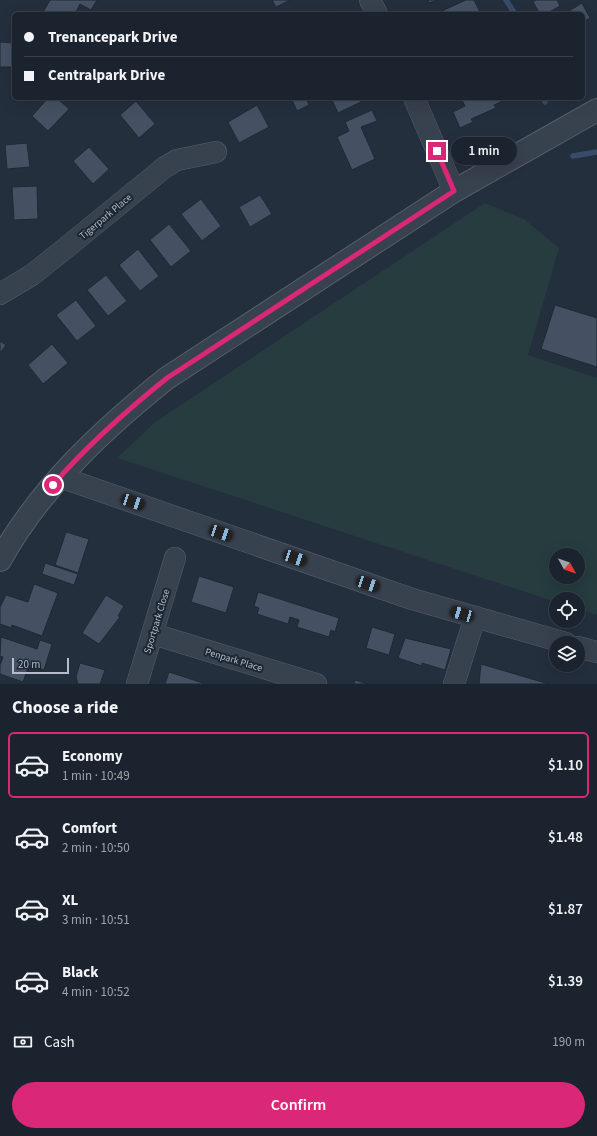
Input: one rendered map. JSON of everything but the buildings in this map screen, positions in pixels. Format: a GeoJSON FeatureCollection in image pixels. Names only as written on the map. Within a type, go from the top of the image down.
{"type":"FeatureCollection","features":[{"type":"Feature","properties":{"kind":"street"},"geometry":{"type":"LineString","coordinates":[[370,0],[376,12]]}},
{"type":"Feature","properties":{"kind":"street"},"geometry":{"type":"LineString","coordinates":[[415,100],[454,191]]}},
{"type":"Feature","properties":{"kind":"street"},"geometry":{"type":"LineString","coordinates":[[0,560],[38,502],[60,477],[123,414],[167,378],[454,191],[597,110]]}},
{"type":"Feature","properties":{"kind":"street","name":"Tigerpark Place"},"geometry":{"type":"LineString","coordinates":[[0,294],[32,275],[166,167],[177,160],[216,152]]}},
{"type":"Feature","properties":{"kind":"street"},"geometry":{"type":"LineString","coordinates":[[60,477],[412,599],[549,638]]}},
{"type":"Feature","properties":{"kind":"street","name":"Sportpark Close"},"geometry":{"type":"LineString","coordinates":[[137,684],[175,558]]}},
{"type":"Feature","properties":{"kind":"street"},"geometry":{"type":"LineString","coordinates":[[454,684],[475,617]]}},
{"type":"Feature","properties":{"kind":"street","name":"Penpark Place"},"geometry":{"type":"LineString","coordinates":[[153,634],[316,684]]}},
{"type":"Feature","properties":{"kind":"street"},"geometry":{"type":"LineString","coordinates":[[585,649],[597,652]]}},
{"type":"Feature","properties":{"kind":"green space"},"geometry":{"type":"Polygon","coordinates":[[[485,203],[524,219],[559,248],[528,355],[597,378],[597,615],[585,611],[585,592],[549,592],[549,600],[117,458],[154,423],[485,203]]]}},
{"type":"Feature","properties":{"kind":"waterway"},"geometry":{"type":"LineString","coordinates":[[506,0],[514,12]]}},
{"type":"Feature","properties":{"kind":"waterway"},"geometry":{"type":"LineString","coordinates":[[573,156],[597,152]]}},
{"type":"Feature","properties":{"kind":"route"},"geometry":{"type":"LineString","coordinates":[[53,485],[91,444],[123,414],[167,378],[236,331],[454,191],[437,151]]}}]}
